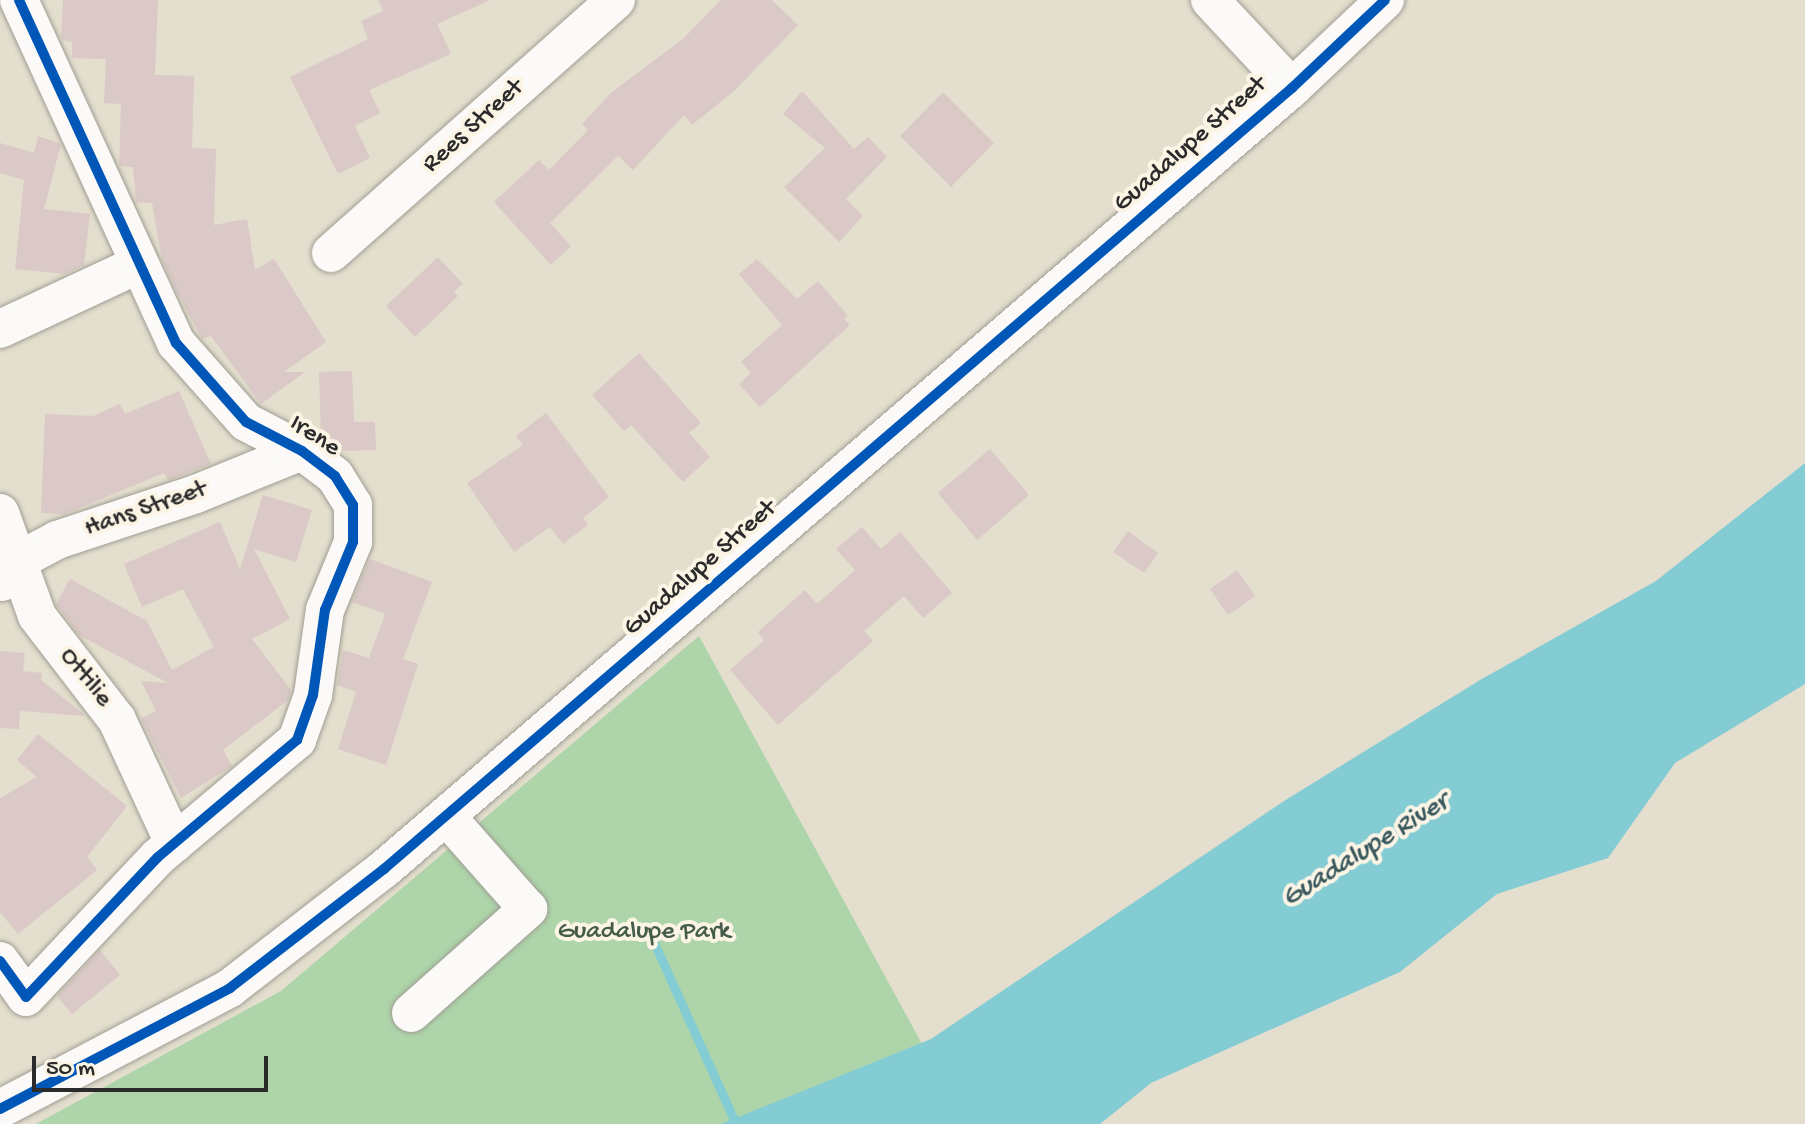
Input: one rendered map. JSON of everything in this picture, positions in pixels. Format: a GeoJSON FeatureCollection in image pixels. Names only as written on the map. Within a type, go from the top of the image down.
{"type":"FeatureCollection","features":[{"type":"Feature","properties":{"kind":"street","name":"Irene"},"geometry":{"type":"LineString","coordinates":[[0,961],[26,997],[174,843],[263,774],[297,740],[313,695],[325,610],[353,542],[353,505],[335,476],[302,451],[246,422],[192,364],[137,265],[19,0]]}},
{"type":"Feature","properties":{"kind":"street","name":"Rees Street"},"geometry":{"type":"LineString","coordinates":[[331,253],[616,0]]}},
{"type":"Feature","properties":{"kind":"street"},"geometry":{"type":"LineString","coordinates":[[1210,0],[1292,88]]}},
{"type":"Feature","properties":{"kind":"street","name":"Guadalupe Street"},"geometry":{"type":"LineString","coordinates":[[0,1109],[230,988],[447,817],[1292,88],[1385,0]]}},
{"type":"Feature","properties":{"kind":"street"},"geometry":{"type":"LineString","coordinates":[[0,329],[137,265]]}},
{"type":"Feature","properties":{"kind":"street","name":"Hans Street"},"geometry":{"type":"LineString","coordinates":[[9,575],[57,540],[196,494],[302,451]]}},
{"type":"Feature","properties":{"kind":"street","name":"Ottilie"},"geometry":{"type":"LineString","coordinates":[[0,513],[9,575],[117,720],[174,843]]}},
{"type":"Feature","properties":{"kind":"street"},"geometry":{"type":"LineString","coordinates":[[411,1013],[528,909],[447,817]]}},
{"type":"Feature","properties":{"kind":"green space","name":"Guadalupe Park"},"geometry":{"type":"Polygon","coordinates":[[[699,636],[927,1053],[798,1124],[36,1124],[281,991],[699,636]]]}},
{"type":"Feature","properties":{"kind":"water","name":"Guadalupe River"},"geometry":{"type":"Polygon","coordinates":[[[1805,463],[1805,684],[1675,763],[1608,858],[1497,894],[1400,972],[1151,1083],[1100,1124],[721,1124],[931,1039],[1284,801],[1480,680],[1656,581],[1805,463]]]}},
{"type":"Feature","properties":{"kind":"building"},"geometry":{"type":"Polygon","coordinates":[[[63,0],[158,0],[155,75],[194,76],[192,148],[216,149],[214,225],[247,219],[255,270],[274,259],[326,342],[284,372],[305,372],[261,404],[211,336],[202,339],[176,290],[162,259],[152,203],[136,202],[133,167],[119,166],[121,104],[104,103],[106,59],[72,58],[72,42],[61,39],[63,0]]]}},
{"type":"Feature","properties":{"kind":"building"},"geometry":{"type":"Polygon","coordinates":[[[378,0],[490,0],[437,24],[451,54],[369,90],[380,113],[355,126],[370,158],[338,174],[290,77],[368,39],[361,21],[383,11],[378,0]]]}},
{"type":"Feature","properties":{"kind":"building"},"geometry":{"type":"Polygon","coordinates":[[[721,0],[772,0],[798,25],[734,91],[692,125],[684,115],[633,170],[618,156],[550,223],[571,246],[551,265],[494,202],[539,160],[549,170],[588,130],[582,124],[612,92],[683,39],[721,0]]]}},
{"type":"Feature","properties":{"kind":"building"},"geometry":{"type":"Polygon","coordinates":[[[802,91],[854,149],[868,137],[887,157],[846,199],[863,216],[839,242],[784,187],[825,148],[783,114],[802,91]]]}},
{"type":"Feature","properties":{"kind":"building"},"geometry":{"type":"Polygon","coordinates":[[[943,92],[994,143],[951,187],[900,136],[943,92]]]}},
{"type":"Feature","properties":{"kind":"building"},"geometry":{"type":"Polygon","coordinates":[[[38,136],[61,144],[44,209],[90,214],[84,265],[65,274],[15,269],[24,180],[0,173],[0,143],[34,153],[38,136]]]}},
{"type":"Feature","properties":{"kind":"building"},"geometry":{"type":"Polygon","coordinates":[[[438,257],[463,284],[454,291],[458,296],[415,337],[386,306],[438,257]]]}},
{"type":"Feature","properties":{"kind":"building"},"geometry":{"type":"Polygon","coordinates":[[[757,259],[797,299],[818,281],[848,316],[844,319],[850,325],[760,407],[739,384],[751,373],[741,362],[782,325],[739,274],[757,259]]]}},
{"type":"Feature","properties":{"kind":"building"},"geometry":{"type":"Polygon","coordinates":[[[639,353],[701,423],[689,433],[710,457],[683,482],[631,425],[624,431],[592,395],[639,353]]]}},
{"type":"Feature","properties":{"kind":"building"},"geometry":{"type":"Polygon","coordinates":[[[352,371],[354,422],[375,422],[376,450],[339,451],[321,438],[319,372],[352,371]]]}},
{"type":"Feature","properties":{"kind":"building"},"geometry":{"type":"Polygon","coordinates":[[[179,391],[211,464],[168,480],[164,473],[65,514],[41,513],[45,414],[93,416],[120,404],[125,414],[179,391]]]}},
{"type":"Feature","properties":{"kind":"building"},"geometry":{"type":"Polygon","coordinates":[[[546,413],[609,497],[583,518],[588,525],[563,544],[550,527],[514,552],[467,483],[523,445],[516,436],[546,413]]]}},
{"type":"Feature","properties":{"kind":"building"},"geometry":{"type":"Polygon","coordinates":[[[990,449],[1029,495],[977,540],[938,493],[990,449]]]}},
{"type":"Feature","properties":{"kind":"building"},"geometry":{"type":"Polygon","coordinates":[[[263,495],[312,510],[296,562],[254,549],[290,619],[252,639],[291,690],[288,700],[223,750],[232,766],[181,798],[141,719],[156,711],[141,681],[168,683],[79,635],[56,604],[70,579],[147,621],[172,670],[214,647],[183,589],[142,607],[124,564],[220,522],[240,569],[263,495]]]}},
{"type":"Feature","properties":{"kind":"building"},"geometry":{"type":"Polygon","coordinates":[[[862,527],[881,549],[900,532],[952,593],[923,618],[904,596],[864,631],[873,641],[778,725],[730,670],[764,640],[758,632],[805,590],[817,604],[855,570],[836,549],[862,527]]]}},
{"type":"Feature","properties":{"kind":"building"},"geometry":{"type":"Polygon","coordinates":[[[1128,531],[1158,553],[1144,573],[1113,552],[1128,531]]]}},
{"type":"Feature","properties":{"kind":"building"},"geometry":{"type":"Polygon","coordinates":[[[370,559],[432,582],[403,659],[418,664],[386,765],[338,749],[356,692],[337,685],[343,650],[369,658],[385,614],[352,602],[370,559]]]}},
{"type":"Feature","properties":{"kind":"building"},"geometry":{"type":"Polygon","coordinates":[[[1237,570],[1255,596],[1228,615],[1210,589],[1237,570]]]}},
{"type":"Feature","properties":{"kind":"building"},"geometry":{"type":"Polygon","coordinates":[[[0,651],[25,653],[23,671],[42,673],[41,680],[86,716],[20,711],[19,729],[0,728],[0,651]]]}},
{"type":"Feature","properties":{"kind":"building"},"geometry":{"type":"Polygon","coordinates":[[[38,734],[127,806],[87,857],[97,870],[18,934],[0,912],[0,798],[37,777],[17,760],[38,734]]]}},
{"type":"Feature","properties":{"kind":"building"},"geometry":{"type":"Polygon","coordinates":[[[100,950],[120,975],[72,1014],[57,996],[100,950]]]}},
{"type":"Feature","properties":{"kind":"waterway"},"geometry":{"type":"LineString","coordinates":[[651,936],[736,1124]]}},
{"type":"Feature","properties":{"kind":"cycle path"},"geometry":{"type":"LineString","coordinates":[[0,961],[26,997],[158,857],[297,740],[313,695],[325,610],[353,542],[353,505],[335,476],[302,451],[246,422],[176,343],[19,0]]}},
{"type":"Feature","properties":{"kind":"cycle path"},"geometry":{"type":"LineString","coordinates":[[0,1109],[230,988],[384,869],[1292,88],[1385,0]]}}]}
